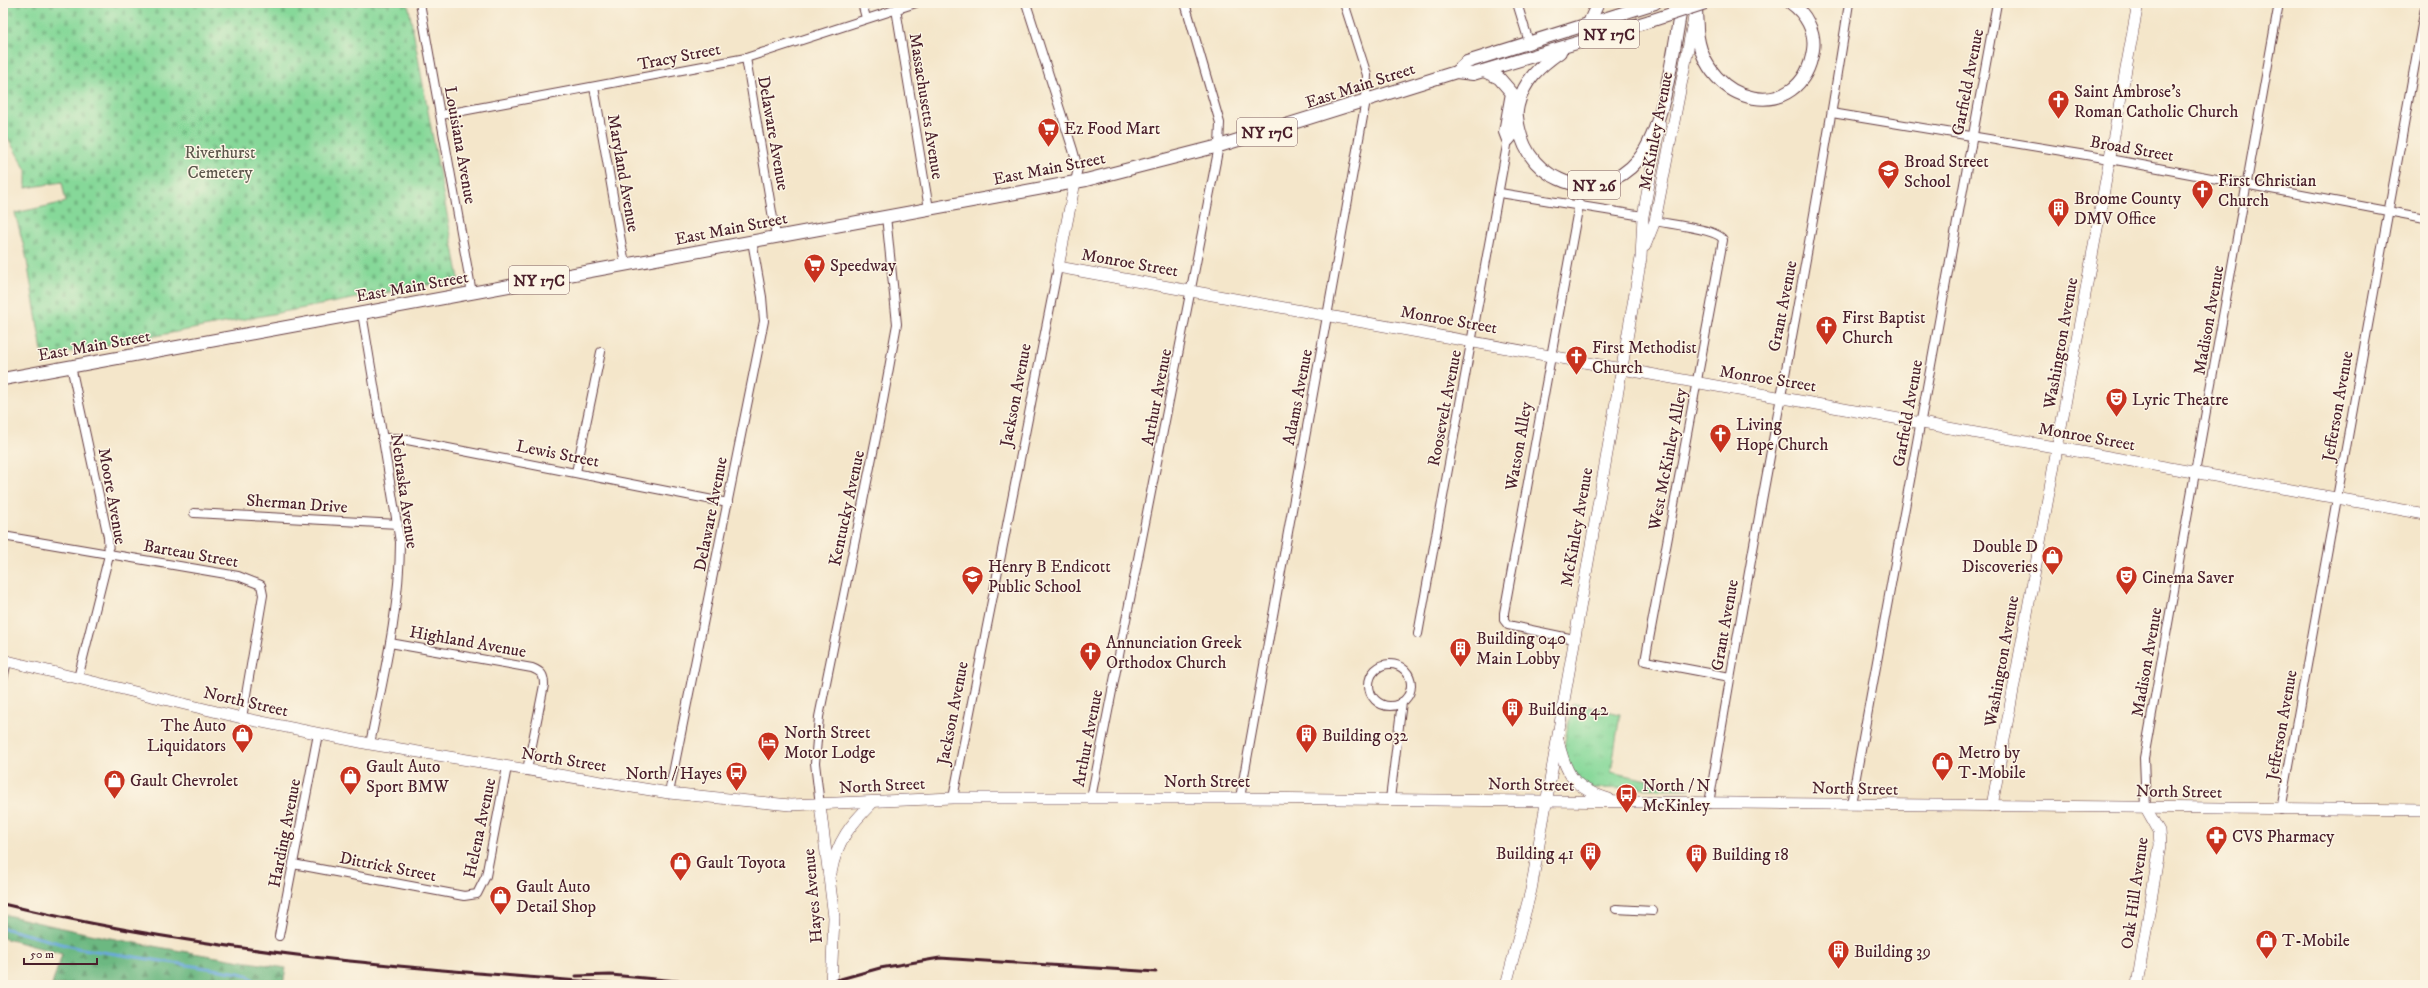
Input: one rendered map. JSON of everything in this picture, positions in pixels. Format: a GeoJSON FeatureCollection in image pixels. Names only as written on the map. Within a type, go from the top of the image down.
{"type":"FeatureCollection","features":[{"type":"Feature","properties":{"kind":"main road"},"geometry":{"type":"LineString","coordinates":[[1589,23],[1598,3]]}},
{"type":"Feature","properties":{"kind":"main road","name":"NY 26"},"geometry":{"type":"LineString","coordinates":[[1567,47],[1532,75],[1518,105],[1517,117],[1522,141],[1529,156],[1539,167],[1566,183],[1581,186],[1612,180],[1626,172],[1638,160],[1646,148],[1663,102],[1682,3]]}},
{"type":"Feature","properties":{"kind":"main road"},"geometry":{"type":"LineString","coordinates":[[1699,5],[1698,38],[1703,59],[1715,78],[1723,86],[1742,95],[1766,99],[1787,92],[1797,84],[1809,68],[1812,60],[1814,46],[1811,28],[1805,16],[1791,3]]}},
{"type":"Feature","properties":{"kind":"main road","name":"East Main Street"},"geometry":{"type":"LineString","coordinates":[[1456,72],[1467,62],[1652,4]]}},
{"type":"Feature","properties":{"kind":"main road","name":"East Main Street"},"geometry":{"type":"LineString","coordinates":[[3,379],[1075,182],[1163,162],[1219,146],[1456,72],[1473,74],[1484,71],[1567,47],[1699,5]]}},
{"type":"Feature","properties":{"kind":"main road"},"geometry":{"type":"LineString","coordinates":[[1484,71],[1499,78],[1508,85],[1512,93],[1505,132],[1508,140],[1514,135],[1517,117]]}},
{"type":"Feature","properties":{"kind":"street","name":"Louisiana Avenue"},"geometry":{"type":"LineString","coordinates":[[420,3],[472,293]]}},
{"type":"Feature","properties":{"kind":"street"},"geometry":{"type":"LineString","coordinates":[[862,3],[866,18]]}},
{"type":"Feature","properties":{"kind":"street","name":"Tracy Street"},"geometry":{"type":"LineString","coordinates":[[441,115],[746,58],[916,3]]}},
{"type":"Feature","properties":{"kind":"street","name":"Jackson Avenue"},"geometry":{"type":"LineString","coordinates":[[953,798],[1078,168],[1026,3]]}},
{"type":"Feature","properties":{"kind":"street","name":"Arthur Avenue"},"geometry":{"type":"LineString","coordinates":[[1091,798],[1192,291],[1219,146],[1220,123],[1184,3]]}},
{"type":"Feature","properties":{"kind":"street","name":"Adams Avenue"},"geometry":{"type":"LineString","coordinates":[[1240,798],[1366,100],[1367,75],[1344,3]]}},
{"type":"Feature","properties":{"kind":"street"},"geometry":{"type":"LineString","coordinates":[[1517,3],[1529,42]]}},
{"type":"Feature","properties":{"kind":"street","name":"Grant Avenue"},"geometry":{"type":"LineString","coordinates":[[1709,804],[1730,677],[1832,113],[1849,3]]}},
{"type":"Feature","properties":{"kind":"street","name":"Garfield Avenue"},"geometry":{"type":"LineString","coordinates":[[1851,804],[1921,422],[1971,136],[1997,3]]}},
{"type":"Feature","properties":{"kind":"street","name":"Washington Avenue"},"geometry":{"type":"LineString","coordinates":[[1992,806],[2138,3]]}},
{"type":"Feature","properties":{"kind":"street","name":"Madison Avenue"},"geometry":{"type":"LineString","coordinates":[[2146,808],[2144,758],[2248,185],[2279,3]]}},
{"type":"Feature","properties":{"kind":"street","name":"McKinley Avenue"},"geometry":{"type":"LineString","coordinates":[[1641,258],[1655,221],[1699,5]]}},
{"type":"Feature","properties":{"kind":"street","name":"Jefferson Avenue"},"geometry":{"type":"LineString","coordinates":[[2281,810],[2425,8]]}},
{"type":"Feature","properties":{"kind":"street","name":"Massachusetts Avenue"},"geometry":{"type":"LineString","coordinates":[[896,9],[929,208]]}},
{"type":"Feature","properties":{"kind":"street","name":"Delaware Avenue"},"geometry":{"type":"LineString","coordinates":[[746,58],[776,236]]}},
{"type":"Feature","properties":{"kind":"street","name":"Maryland Avenue"},"geometry":{"type":"LineString","coordinates":[[594,87],[625,264]]}},
{"type":"Feature","properties":{"kind":"street","name":"McKinley Avenue"},"geometry":{"type":"LineString","coordinates":[[1507,980],[1531,890],[1545,801],[1641,258],[1643,216],[1663,102]]}},
{"type":"Feature","properties":{"kind":"street","name":"Broad Street"},"geometry":{"type":"LineString","coordinates":[[1832,113],[2110,159],[2425,218]]}},
{"type":"Feature","properties":{"kind":"street","name":"Roosevelt Avenue"},"geometry":{"type":"LineString","coordinates":[[1418,634],[1450,453],[1500,193],[1508,140]]}},
{"type":"Feature","properties":{"kind":"street"},"geometry":{"type":"LineString","coordinates":[[1500,193],[1579,204],[1643,216]]}},
{"type":"Feature","properties":{"kind":"street","name":"Watson Alley"},"geometry":{"type":"LineString","coordinates":[[1574,638],[1508,625],[1504,620],[1550,355],[1579,204]]}},
{"type":"Feature","properties":{"kind":"street","name":"Kentucky Avenue"},"geometry":{"type":"LineString","coordinates":[[820,805],[815,763],[817,728],[878,428],[897,324],[886,216]]}},
{"type":"Feature","properties":{"kind":"street","name":"West McKinley Alley"},"geometry":{"type":"LineString","coordinates":[[1655,221],[1705,231],[1719,235],[1723,240],[1645,661],[1730,677]]}},
{"type":"Feature","properties":{"kind":"street","name":"Delaware Avenue"},"geometry":{"type":"LineString","coordinates":[[669,793],[764,321],[762,297],[752,241]]}},
{"type":"Feature","properties":{"kind":"street","name":"Monroe Street"},"geometry":{"type":"LineString","coordinates":[[1058,267],[1472,340],[1697,383],[1921,422],[2425,514]]}},
{"type":"Feature","properties":{"kind":"street","name":"Nebraska Avenue"},"geometry":{"type":"LineString","coordinates":[[362,313],[382,438],[398,524],[400,575],[390,643],[370,744]]}},
{"type":"Feature","properties":{"kind":"street"},"geometry":{"type":"LineString","coordinates":[[576,472],[601,352]]}},
{"type":"Feature","properties":{"kind":"street","name":"Moore Avenue"},"geometry":{"type":"LineString","coordinates":[[70,366],[108,537],[109,555],[78,678]]}},
{"type":"Feature","properties":{"kind":"street","name":"Lewis Street"},"geometry":{"type":"LineString","coordinates":[[382,438],[397,438],[728,503]]}},
{"type":"Feature","properties":{"kind":"street","name":"Sherman Drive"},"geometry":{"type":"LineString","coordinates":[[194,513],[398,524]]}},
{"type":"Feature","properties":{"kind":"street","name":"Barteau Street"},"geometry":{"type":"LineString","coordinates":[[3,536],[238,576],[255,581],[261,585],[263,595],[242,718]]}},
{"type":"Feature","properties":{"kind":"street","name":"Highland Avenue"},"geometry":{"type":"LineString","coordinates":[[390,643],[540,671],[544,676],[544,684],[527,770]]}},
{"type":"Feature","properties":{"kind":"street"},"geometry":{"type":"LineString","coordinates":[[3,679],[5,660]]}},
{"type":"Feature","properties":{"kind":"street","name":"North Street"},"geometry":{"type":"LineString","coordinates":[[5,660],[242,718],[370,744],[669,793],[790,806],[953,798],[1240,798],[2281,810],[2425,810]]}},
{"type":"Feature","properties":{"kind":"street"},"geometry":{"type":"LineString","coordinates":[[1390,799],[1402,702],[1411,688],[1410,677],[1406,672],[1391,664],[1378,668],[1370,679],[1371,693],[1375,699],[1387,706],[1402,702]]}},
{"type":"Feature","properties":{"kind":"street","name":"Harding Avenue"},"geometry":{"type":"LineString","coordinates":[[280,936],[318,734]]}},
{"type":"Feature","properties":{"kind":"street"},"geometry":{"type":"LineString","coordinates":[[1557,735],[1564,764],[1572,778],[1589,793],[1623,803]]}},
{"type":"Feature","properties":{"kind":"street","name":"Helena Avenue"},"geometry":{"type":"LineString","coordinates":[[477,894],[486,876],[507,767]]}},
{"type":"Feature","properties":{"kind":"street"},"geometry":{"type":"LineString","coordinates":[[830,881],[838,846],[850,825],[873,802]]}},
{"type":"Feature","properties":{"kind":"street","name":"Hayes Avenue"},"geometry":{"type":"LineString","coordinates":[[820,805],[834,917],[831,985]]}},
{"type":"Feature","properties":{"kind":"street","name":"Oak Hill Avenue"},"geometry":{"type":"LineString","coordinates":[[2137,985],[2160,845],[2159,831],[2146,808]]}},
{"type":"Feature","properties":{"kind":"street","name":"Dittrick Street"},"geometry":{"type":"LineString","coordinates":[[293,864],[403,883],[464,896],[477,894]]}},
{"type":"Feature","properties":{"kind":"street"},"geometry":{"type":"LineString","coordinates":[[1616,909],[1653,911]]}},
{"type":"Feature","properties":{"kind":"green space","name":"Riverhurst Cemetery"},"geometry":{"type":"Polygon","coordinates":[[[3,3],[408,3],[459,279],[43,357],[26,255],[15,213],[66,202],[62,182],[26,188],[26,170],[5,133],[3,133],[3,3]]]}},
{"type":"Feature","properties":{"kind":"green space"},"geometry":{"type":"Polygon","coordinates":[[[1572,703],[1620,714],[1611,772],[1690,789],[1588,788],[1578,784],[1562,757],[1572,703]]]}},
{"type":"Feature","properties":{"kind":"green space"},"geometry":{"type":"Polygon","coordinates":[[[3,914],[108,938],[286,968],[283,985],[52,985],[62,954],[3,938],[3,914]]]}},
{"type":"Feature","properties":{"kind":"waterway"},"geometry":{"type":"LineString","coordinates":[[3,928],[77,948],[239,973],[247,975],[259,985]]}},
{"type":"Feature","properties":{"kind":"railway"},"geometry":{"type":"LineString","coordinates":[[3,904],[159,936],[238,947],[395,966],[633,985]]}},
{"type":"Feature","properties":{"kind":"railway"},"geometry":{"type":"LineString","coordinates":[[819,985],[880,968],[940,958],[1156,972]]}},
{"type":"Feature","properties":{"kind":"railway"},"geometry":{"type":"LineString","coordinates":[[576,976],[611,975],[721,985]]}},
{"type":"Feature","properties":{"kind":"place","name":"Saint Ambrose's Roman Catholic Church"},"geometry":{"type":"Point","coordinates":[2058,120]}},
{"type":"Feature","properties":{"kind":"place","name":"Ez Food Mart"},"geometry":{"type":"Point","coordinates":[1048,148]}},
{"type":"Feature","properties":{"kind":"place","name":"Broad Street School"},"geometry":{"type":"Point","coordinates":[1889,190]}},
{"type":"Feature","properties":{"kind":"place","name":"First Christian Church"},"geometry":{"type":"Point","coordinates":[2203,210]}},
{"type":"Feature","properties":{"kind":"place","name":"Broome County DMV Office"},"geometry":{"type":"Point","coordinates":[2058,228]}},
{"type":"Feature","properties":{"kind":"place","name":"Speedway"},"geometry":{"type":"Point","coordinates":[815,284]}},
{"type":"Feature","properties":{"kind":"place","name":"First Baptist Church"},"geometry":{"type":"Point","coordinates":[1826,346]}},
{"type":"Feature","properties":{"kind":"place","name":"First Methodist Church"},"geometry":{"type":"Point","coordinates":[1577,376]}},
{"type":"Feature","properties":{"kind":"place","name":"Lyric Theatre"},"geometry":{"type":"Point","coordinates":[2117,418]}},
{"type":"Feature","properties":{"kind":"place","name":"Living Hope Church"},"geometry":{"type":"Point","coordinates":[1721,454]}},
{"type":"Feature","properties":{"kind":"place","name":"Double D Discoveries"},"geometry":{"type":"Point","coordinates":[2053,576]}},
{"type":"Feature","properties":{"kind":"place","name":"Henry B Endicott Public School"},"geometry":{"type":"Point","coordinates":[973,596]}},
{"type":"Feature","properties":{"kind":"place","name":"Cinema Saver"},"geometry":{"type":"Point","coordinates":[2126,596]}},
{"type":"Feature","properties":{"kind":"place","name":"Building 040 Main Lobby"},"geometry":{"type":"Point","coordinates":[1460,668]}},
{"type":"Feature","properties":{"kind":"place","name":"Annunciation Greek Orthodox Church"},"geometry":{"type":"Point","coordinates":[1091,672]}},
{"type":"Feature","properties":{"kind":"place","name":"Building 42"},"geometry":{"type":"Point","coordinates":[1513,728]}},
{"type":"Feature","properties":{"kind":"place","name":"The Auto Liquidators"},"geometry":{"type":"Point","coordinates":[242,754]}},
{"type":"Feature","properties":{"kind":"place","name":"Building 032"},"geometry":{"type":"Point","coordinates":[1307,754]}},
{"type":"Feature","properties":{"kind":"place","name":"North Street Motor Lodge"},"geometry":{"type":"Point","coordinates":[769,762]}},
{"type":"Feature","properties":{"kind":"place","name":"Metro by T-Mobile"},"geometry":{"type":"Point","coordinates":[1942,782]}},
{"type":"Feature","properties":{"kind":"place","name":"North / Hayes"},"geometry":{"type":"Point","coordinates":[737,792]}},
{"type":"Feature","properties":{"kind":"place","name":"Gault Auto Sport BMW"},"geometry":{"type":"Point","coordinates":[351,796]}},
{"type":"Feature","properties":{"kind":"place","name":"Gault Chevrolet"},"geometry":{"type":"Point","coordinates":[114,800]}},
{"type":"Feature","properties":{"kind":"place","name":"North / N McKinley"},"geometry":{"type":"Point","coordinates":[1627,814]}},
{"type":"Feature","properties":{"kind":"place","name":"CVS Pharmacy"},"geometry":{"type":"Point","coordinates":[2216,856]}},
{"type":"Feature","properties":{"kind":"place","name":"Building 41"},"geometry":{"type":"Point","coordinates":[1590,872]}},
{"type":"Feature","properties":{"kind":"place","name":"Building 18"},"geometry":{"type":"Point","coordinates":[1696,874]}},
{"type":"Feature","properties":{"kind":"place","name":"Gault Toyota"},"geometry":{"type":"Point","coordinates":[680,882]}},
{"type":"Feature","properties":{"kind":"place","name":"Gault Auto Detail Shop"},"geometry":{"type":"Point","coordinates":[501,916]}},
{"type":"Feature","properties":{"kind":"place","name":"T-Mobile"},"geometry":{"type":"Point","coordinates":[2267,960]}},
{"type":"Feature","properties":{"kind":"place","name":"Building 39"},"geometry":{"type":"Point","coordinates":[1839,970]}}]}
